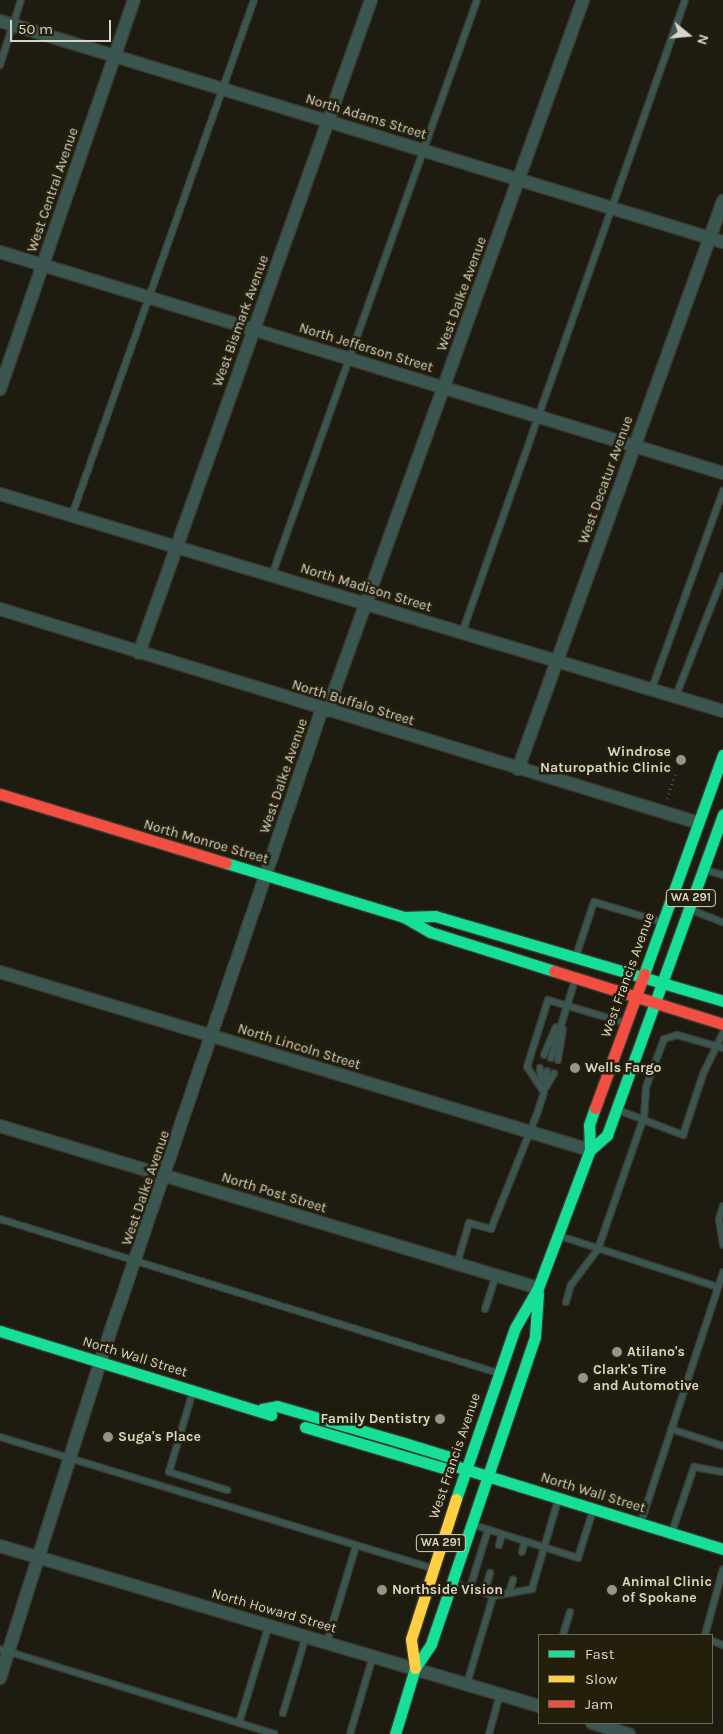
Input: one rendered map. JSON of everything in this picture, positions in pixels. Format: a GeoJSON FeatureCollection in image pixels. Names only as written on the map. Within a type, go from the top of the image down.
{"type":"FeatureCollection","features":[{"type":"Feature","properties":{"kind":"main road","name":"West Francis Avenue"},"geometry":{"type":"LineString","coordinates":[[415,1668],[411,1639],[433,1568],[460,1467],[499,1373],[515,1328],[538,1288],[590,1150],[589,1125],[723,755]]}},
{"type":"Feature","properties":{"kind":"main road","name":"North Monroe Street"},"geometry":{"type":"LineString","coordinates":[[0,794],[404,917],[430,932],[723,1024]]}},
{"type":"Feature","properties":{"kind":"main road","name":"West Francis Avenue"},"geometry":{"type":"LineString","coordinates":[[590,1150],[607,1135],[687,909],[723,814]]}},
{"type":"Feature","properties":{"kind":"main road","name":"North Monroe Street"},"geometry":{"type":"LineString","coordinates":[[404,917],[435,916],[723,1001]]}},
{"type":"Feature","properties":{"kind":"main road","name":"West Francis Avenue"},"geometry":{"type":"LineString","coordinates":[[396,1734],[415,1668],[431,1644],[535,1336],[538,1288]]}},
{"type":"Feature","properties":{"kind":"main road","name":"North Wall Street"},"geometry":{"type":"LineString","coordinates":[[0,1331],[262,1409],[276,1406],[401,1442],[450,1458],[460,1467],[487,1476],[723,1549]]}},
{"type":"Feature","properties":{"kind":"street","name":"West Central Avenue"},"geometry":{"type":"LineString","coordinates":[[0,389],[134,0]]}},
{"type":"Feature","properties":{"kind":"street","name":"West Bismark Avenue"},"geometry":{"type":"LineString","coordinates":[[139,653],[174,546],[254,330],[371,0]]}},
{"type":"Feature","properties":{"kind":"street","name":"West Dalke Avenue"},"geometry":{"type":"LineString","coordinates":[[0,1678],[4,1651],[38,1558],[100,1362],[167,1176],[214,1037],[266,875],[325,710],[368,605],[583,0]]}},
{"type":"Feature","properties":{"kind":"street","name":"North Adams Street"},"geometry":{"type":"LineString","coordinates":[[0,21],[723,242]]}},
{"type":"Feature","properties":{"kind":"street","name":"West Decatur Avenue"},"geometry":{"type":"LineString","coordinates":[[518,769],[723,201]]}},
{"type":"Feature","properties":{"kind":"street","name":"North Jefferson Street"},"geometry":{"type":"LineString","coordinates":[[0,252],[723,473]]}},
{"type":"Feature","properties":{"kind":"street","name":"North Madison Street"},"geometry":{"type":"LineString","coordinates":[[0,494],[557,663],[723,711]]}},
{"type":"Feature","properties":{"kind":"street","name":"North Buffalo Street"},"geometry":{"type":"LineString","coordinates":[[0,609],[699,823]]}},
{"type":"Feature","properties":{"kind":"street","name":"North Lincoln Street"},"geometry":{"type":"LineString","coordinates":[[0,972],[590,1150]]}},
{"type":"Feature","properties":{"kind":"street","name":"North Post Street"},"geometry":{"type":"LineString","coordinates":[[0,1126],[538,1288]]}},
{"type":"Feature","properties":{"kind":"street","name":"North Howard Street"},"geometry":{"type":"LineString","coordinates":[[0,1546],[538,1706]]}},
{"type":"Feature","properties":{"kind":"street"},"geometry":{"type":"LineString","coordinates":[[595,1724],[629,1734]]}},
{"type":"Feature","properties":{"kind":"lane"},"geometry":{"type":"LineString","coordinates":[[0,65],[21,0]]}},
{"type":"Feature","properties":{"kind":"lane"},"geometry":{"type":"LineString","coordinates":[[72,515],[254,0]]}},
{"type":"Feature","properties":{"kind":"lane"},"geometry":{"type":"LineString","coordinates":[[272,575],[346,358],[477,0]]}},
{"type":"Feature","properties":{"kind":"lane"},"geometry":{"type":"LineString","coordinates":[[462,634],[614,210],[685,0]]}},
{"type":"Feature","properties":{"kind":"lane"},"geometry":{"type":"LineString","coordinates":[[652,691],[723,490]]}},
{"type":"Feature","properties":{"kind":"lane"},"geometry":{"type":"LineString","coordinates":[[676,698],[723,576]]}},
{"type":"Feature","properties":{"kind":"lane"},"geometry":{"type":"LineString","coordinates":[[702,869],[723,875]]}},
{"type":"Feature","properties":{"kind":"lane"},"geometry":{"type":"LineString","coordinates":[[576,957],[594,902],[663,922]]}},
{"type":"Feature","properties":{"kind":"lane"},"geometry":{"type":"LineString","coordinates":[[687,909],[723,922]]}},
{"type":"Feature","properties":{"kind":"lane"},"geometry":{"type":"LineString","coordinates":[[551,1058],[575,978]]}},
{"type":"Feature","properties":{"kind":"lane"},"geometry":{"type":"LineString","coordinates":[[544,1092],[526,1067],[548,1000],[626,1023]]}},
{"type":"Feature","properties":{"kind":"lane"},"geometry":{"type":"LineString","coordinates":[[544,1055],[566,1006]]}},
{"type":"Feature","properties":{"kind":"lane"},"geometry":{"type":"LineString","coordinates":[[558,1060],[566,1006]]}},
{"type":"Feature","properties":{"kind":"lane"},"geometry":{"type":"LineString","coordinates":[[617,1109],[644,1117],[653,1126],[683,1135],[703,1074],[721,1047],[723,1034]]}},
{"type":"Feature","properties":{"kind":"lane"},"geometry":{"type":"LineString","coordinates":[[566,1302],[571,1285],[598,1249],[644,1117],[646,1087],[664,1039],[677,1035],[721,1047]]}},
{"type":"Feature","properties":{"kind":"lane"},"geometry":{"type":"LineString","coordinates":[[540,1068],[544,1092]]}},
{"type":"Feature","properties":{"kind":"lane"},"geometry":{"type":"LineString","coordinates":[[457,1264],[469,1223],[491,1229],[550,1072]]}},
{"type":"Feature","properties":{"kind":"lane"},"geometry":{"type":"LineString","coordinates":[[723,1206],[719,1219],[723,1245]]}},
{"type":"Feature","properties":{"kind":"lane"},"geometry":{"type":"LineString","coordinates":[[0,1219],[499,1373]]}},
{"type":"Feature","properties":{"kind":"lane"},"geometry":{"type":"LineString","coordinates":[[558,1236],[718,1287]]}},
{"type":"Feature","properties":{"kind":"lane"},"geometry":{"type":"LineString","coordinates":[[640,1524],[723,1272]]}},
{"type":"Feature","properties":{"kind":"lane"},"geometry":{"type":"LineString","coordinates":[[485,1309],[496,1276]]}},
{"type":"Feature","properties":{"kind":"lane"},"geometry":{"type":"LineString","coordinates":[[194,1390],[169,1472],[227,1490]]}},
{"type":"Feature","properties":{"kind":"lane"},"geometry":{"type":"LineString","coordinates":[[671,1429],[723,1446]]}},
{"type":"Feature","properties":{"kind":"lane"},"geometry":{"type":"LineString","coordinates":[[0,1437],[433,1568]]}},
{"type":"Feature","properties":{"kind":"lane"},"geometry":{"type":"LineString","coordinates":[[672,1533],[694,1467],[723,1472]]}},
{"type":"Feature","properties":{"kind":"lane"},"geometry":{"type":"LineString","coordinates":[[452,1582],[494,1596],[532,1589],[558,1498]]}},
{"type":"Feature","properties":{"kind":"lane"},"geometry":{"type":"LineString","coordinates":[[471,1524],[578,1558],[593,1509]]}},
{"type":"Feature","properties":{"kind":"lane"},"geometry":{"type":"LineString","coordinates":[[470,1588],[488,1530]]}},
{"type":"Feature","properties":{"kind":"lane"},"geometry":{"type":"LineString","coordinates":[[499,1545],[502,1534]]}},
{"type":"Feature","properties":{"kind":"lane"},"geometry":{"type":"LineString","coordinates":[[522,1552],[525,1541]]}},
{"type":"Feature","properties":{"kind":"lane"},"geometry":{"type":"LineString","coordinates":[[327,1642],[356,1546]]}},
{"type":"Feature","properties":{"kind":"lane"},"geometry":{"type":"LineString","coordinates":[[705,1634],[723,1569]]}},
{"type":"Feature","properties":{"kind":"lane"},"geometry":{"type":"LineString","coordinates":[[484,1593],[490,1574]]}},
{"type":"Feature","properties":{"kind":"lane"},"geometry":{"type":"LineString","coordinates":[[509,1593],[513,1580]]}},
{"type":"Feature","properties":{"kind":"lane"},"geometry":{"type":"LineString","coordinates":[[467,1684],[494,1596]]}},
{"type":"Feature","properties":{"kind":"lane"},"geometry":{"type":"LineString","coordinates":[[563,1634],[570,1612]]}},
{"type":"Feature","properties":{"kind":"lane"},"geometry":{"type":"LineString","coordinates":[[239,1723],[269,1626]]}},
{"type":"Feature","properties":{"kind":"lane"},"geometry":{"type":"LineString","coordinates":[[283,1712],[306,1636]]}},
{"type":"Feature","properties":{"kind":"lane"},"geometry":{"type":"LineString","coordinates":[[4,1651],[274,1734]]}},
{"type":"Feature","properties":{"kind":"lane"},"geometry":{"type":"LineString","coordinates":[[350,1734],[372,1656]]}},
{"type":"Feature","properties":{"kind":"lane"},"geometry":{"type":"LineString","coordinates":[[489,1734],[500,1694]]}},
{"type":"Feature","properties":{"kind":"path"},"geometry":{"type":"LineString","coordinates":[[666,801],[676,774]]}},
{"type":"Feature","properties":{"kind":"traffic: fast"},"geometry":{"type":"LineString","coordinates":[[644,974],[723,755]]}},
{"type":"Feature","properties":{"kind":"traffic: fast"},"geometry":{"type":"LineString","coordinates":[[590,1150],[607,1135],[723,814]]}},
{"type":"Feature","properties":{"kind":"traffic: fast"},"geometry":{"type":"LineString","coordinates":[[226,863],[404,917],[430,932],[554,971]]}},
{"type":"Feature","properties":{"kind":"traffic: fast"},"geometry":{"type":"LineString","coordinates":[[404,917],[435,916],[723,1001]]}},
{"type":"Feature","properties":{"kind":"traffic: fast"},"geometry":{"type":"LineString","coordinates":[[456,1499],[515,1328],[538,1288],[590,1150],[589,1125],[595,1108]]}},
{"type":"Feature","properties":{"kind":"traffic: fast"},"geometry":{"type":"LineString","coordinates":[[395,1734],[415,1668],[431,1644],[535,1336],[538,1293]]}},
{"type":"Feature","properties":{"kind":"traffic: fast"},"geometry":{"type":"LineString","coordinates":[[0,1331],[271,1415]]}},
{"type":"Feature","properties":{"kind":"traffic: fast"},"geometry":{"type":"LineString","coordinates":[[262,1409],[277,1406],[401,1442],[450,1457],[455,1466],[723,1549]]}},
{"type":"Feature","properties":{"kind":"traffic: fast"},"geometry":{"type":"LineString","coordinates":[[305,1427],[447,1469],[455,1466]]}},
{"type":"Feature","properties":{"kind":"traffic: slow"},"geometry":{"type":"LineString","coordinates":[[415,1668],[411,1639],[456,1499]]}},
{"type":"Feature","properties":{"kind":"traffic: jam"},"geometry":{"type":"LineString","coordinates":[[0,794],[226,863]]}},
{"type":"Feature","properties":{"kind":"traffic: jam"},"geometry":{"type":"LineString","coordinates":[[554,971],[723,1024]]}},
{"type":"Feature","properties":{"kind":"traffic: jam"},"geometry":{"type":"LineString","coordinates":[[595,1108],[644,974]]}},
{"type":"Feature","properties":{"kind":"place","name":"Windrose Naturopathic Clinic"},"geometry":{"type":"Point","coordinates":[681,760]}},
{"type":"Feature","properties":{"kind":"place","name":"Wells Fargo"},"geometry":{"type":"Point","coordinates":[575,1068]}},
{"type":"Feature","properties":{"kind":"place","name":"Atilano's"},"geometry":{"type":"Point","coordinates":[617,1352]}},
{"type":"Feature","properties":{"kind":"place","name":"Clark's Tire and Automotive"},"geometry":{"type":"Point","coordinates":[583,1378]}},
{"type":"Feature","properties":{"kind":"place","name":"Family Dentistry"},"geometry":{"type":"Point","coordinates":[440,1419]}},
{"type":"Feature","properties":{"kind":"place","name":"Suga's Place"},"geometry":{"type":"Point","coordinates":[108,1437]}},
{"type":"Feature","properties":{"kind":"place","name":"Northside Vision"},"geometry":{"type":"Point","coordinates":[382,1590]}},
{"type":"Feature","properties":{"kind":"place","name":"Animal Clinic of Spokane"},"geometry":{"type":"Point","coordinates":[612,1590]}}]}
